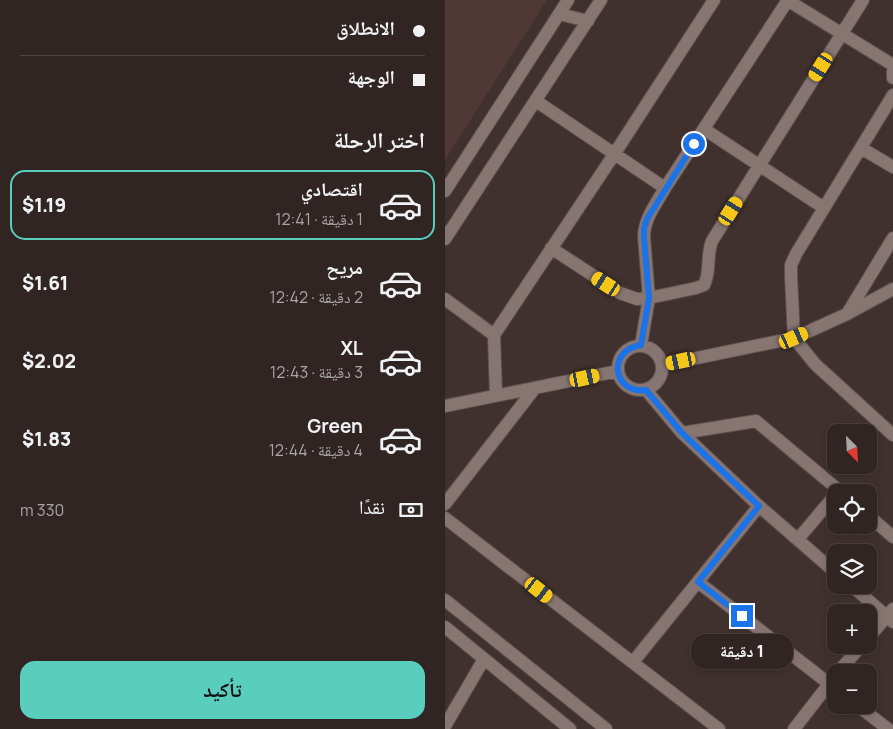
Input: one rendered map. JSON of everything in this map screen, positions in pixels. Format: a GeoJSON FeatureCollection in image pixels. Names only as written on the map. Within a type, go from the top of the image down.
{"type":"FeatureCollection","features":[{"type":"Feature","properties":{"kind":"street"},"geometry":{"type":"LineString","coordinates":[[445,191],[568,0]]}},
{"type":"Feature","properties":{"kind":"street"},"geometry":{"type":"LineString","coordinates":[[445,239],[601,0]]}},
{"type":"Feature","properties":{"kind":"street"},"geometry":{"type":"LineString","coordinates":[[496,395],[494,335],[615,153],[713,0]]}},
{"type":"Feature","properties":{"kind":"street"},"geometry":{"type":"LineString","coordinates":[[641,345],[649,298],[644,228],[647,219],[665,188],[787,0],[893,65]]}},
{"type":"Feature","properties":{"kind":"street"},"geometry":{"type":"LineString","coordinates":[[551,248],[620,293],[637,299],[696,288],[704,284],[708,275],[708,249],[712,241],[863,0]]}},
{"type":"Feature","properties":{"kind":"street"},"geometry":{"type":"LineString","coordinates":[[559,14],[588,21]]}},
{"type":"Feature","properties":{"kind":"street"},"geometry":{"type":"LineString","coordinates":[[893,70],[893,78]]}},
{"type":"Feature","properties":{"kind":"street"},"geometry":{"type":"LineString","coordinates":[[893,95],[791,265],[794,338],[815,364],[893,435]]}},
{"type":"Feature","properties":{"kind":"street"},"geometry":{"type":"LineString","coordinates":[[536,101],[665,188]]}},
{"type":"Feature","properties":{"kind":"street"},"geometry":{"type":"LineString","coordinates":[[704,129],[824,208]]}},
{"type":"Feature","properties":{"kind":"street"},"geometry":{"type":"LineString","coordinates":[[861,148],[893,167]]}},
{"type":"Feature","properties":{"kind":"street"},"geometry":{"type":"LineString","coordinates":[[847,314],[893,238]]}},
{"type":"Feature","properties":{"kind":"street"},"geometry":{"type":"LineString","coordinates":[[663,365],[794,338],[847,314],[893,289]]}},
{"type":"Feature","properties":{"kind":"street"},"geometry":{"type":"LineString","coordinates":[[445,299],[494,335]]}},
{"type":"Feature","properties":{"kind":"street"},"geometry":{"type":"LineString","coordinates":[[641,345],[653,349],[663,365],[663,372],[657,383],[646,390],[633,390],[628,387],[623,382],[618,371],[620,358],[623,353],[634,346],[641,345]]}},
{"type":"Feature","properties":{"kind":"street"},"geometry":{"type":"LineString","coordinates":[[445,406],[618,371]]}},
{"type":"Feature","properties":{"kind":"street"},"geometry":{"type":"LineString","coordinates":[[445,504],[535,388]]}},
{"type":"Feature","properties":{"kind":"street"},"geometry":{"type":"LineString","coordinates":[[646,390],[682,433],[759,506],[827,565]]}},
{"type":"Feature","properties":{"kind":"street"},"geometry":{"type":"LineString","coordinates":[[682,433],[756,421],[829,484]]}},
{"type":"Feature","properties":{"kind":"street"},"geometry":{"type":"LineString","coordinates":[[798,539],[827,505]]}},
{"type":"Feature","properties":{"kind":"street"},"geometry":{"type":"LineString","coordinates":[[633,662],[759,506]]}},
{"type":"Feature","properties":{"kind":"street"},"geometry":{"type":"LineString","coordinates":[[445,518],[719,729]]}},
{"type":"Feature","properties":{"kind":"street"},"geometry":{"type":"LineString","coordinates":[[877,523],[893,537]]}},
{"type":"Feature","properties":{"kind":"street"},"geometry":{"type":"LineString","coordinates":[[698,582],[827,674]]}},
{"type":"Feature","properties":{"kind":"street"},"geometry":{"type":"LineString","coordinates":[[863,594],[891,616],[877,629]]}},
{"type":"Feature","properties":{"kind":"street"},"geometry":{"type":"LineString","coordinates":[[445,600],[606,729]]}},
{"type":"Feature","properties":{"kind":"street"},"geometry":{"type":"LineString","coordinates":[[445,628],[570,729]]}},
{"type":"Feature","properties":{"kind":"street"},"geometry":{"type":"LineString","coordinates":[[847,664],[855,654]]}},
{"type":"Feature","properties":{"kind":"street"},"geometry":{"type":"LineString","coordinates":[[445,726],[484,659]]}},
{"type":"Feature","properties":{"kind":"street"},"geometry":{"type":"LineString","coordinates":[[794,729],[827,690]]}},
{"type":"Feature","properties":{"kind":"street"},"geometry":{"type":"LineString","coordinates":[[869,714],[888,729]]}},
{"type":"Feature","properties":{"kind":"shaded area"},"geometry":{"type":"Polygon","coordinates":[[[445,0],[547,0],[445,160],[445,0]]]}},
{"type":"Feature","properties":{"kind":"route"},"geometry":{"type":"LineString","coordinates":[[694,144],[647,219],[644,237],[649,298],[641,345],[634,346],[623,353],[618,364],[618,371],[619,377],[628,387],[633,390],[646,390],[682,433],[759,506],[698,582],[742,616]]}}]}
